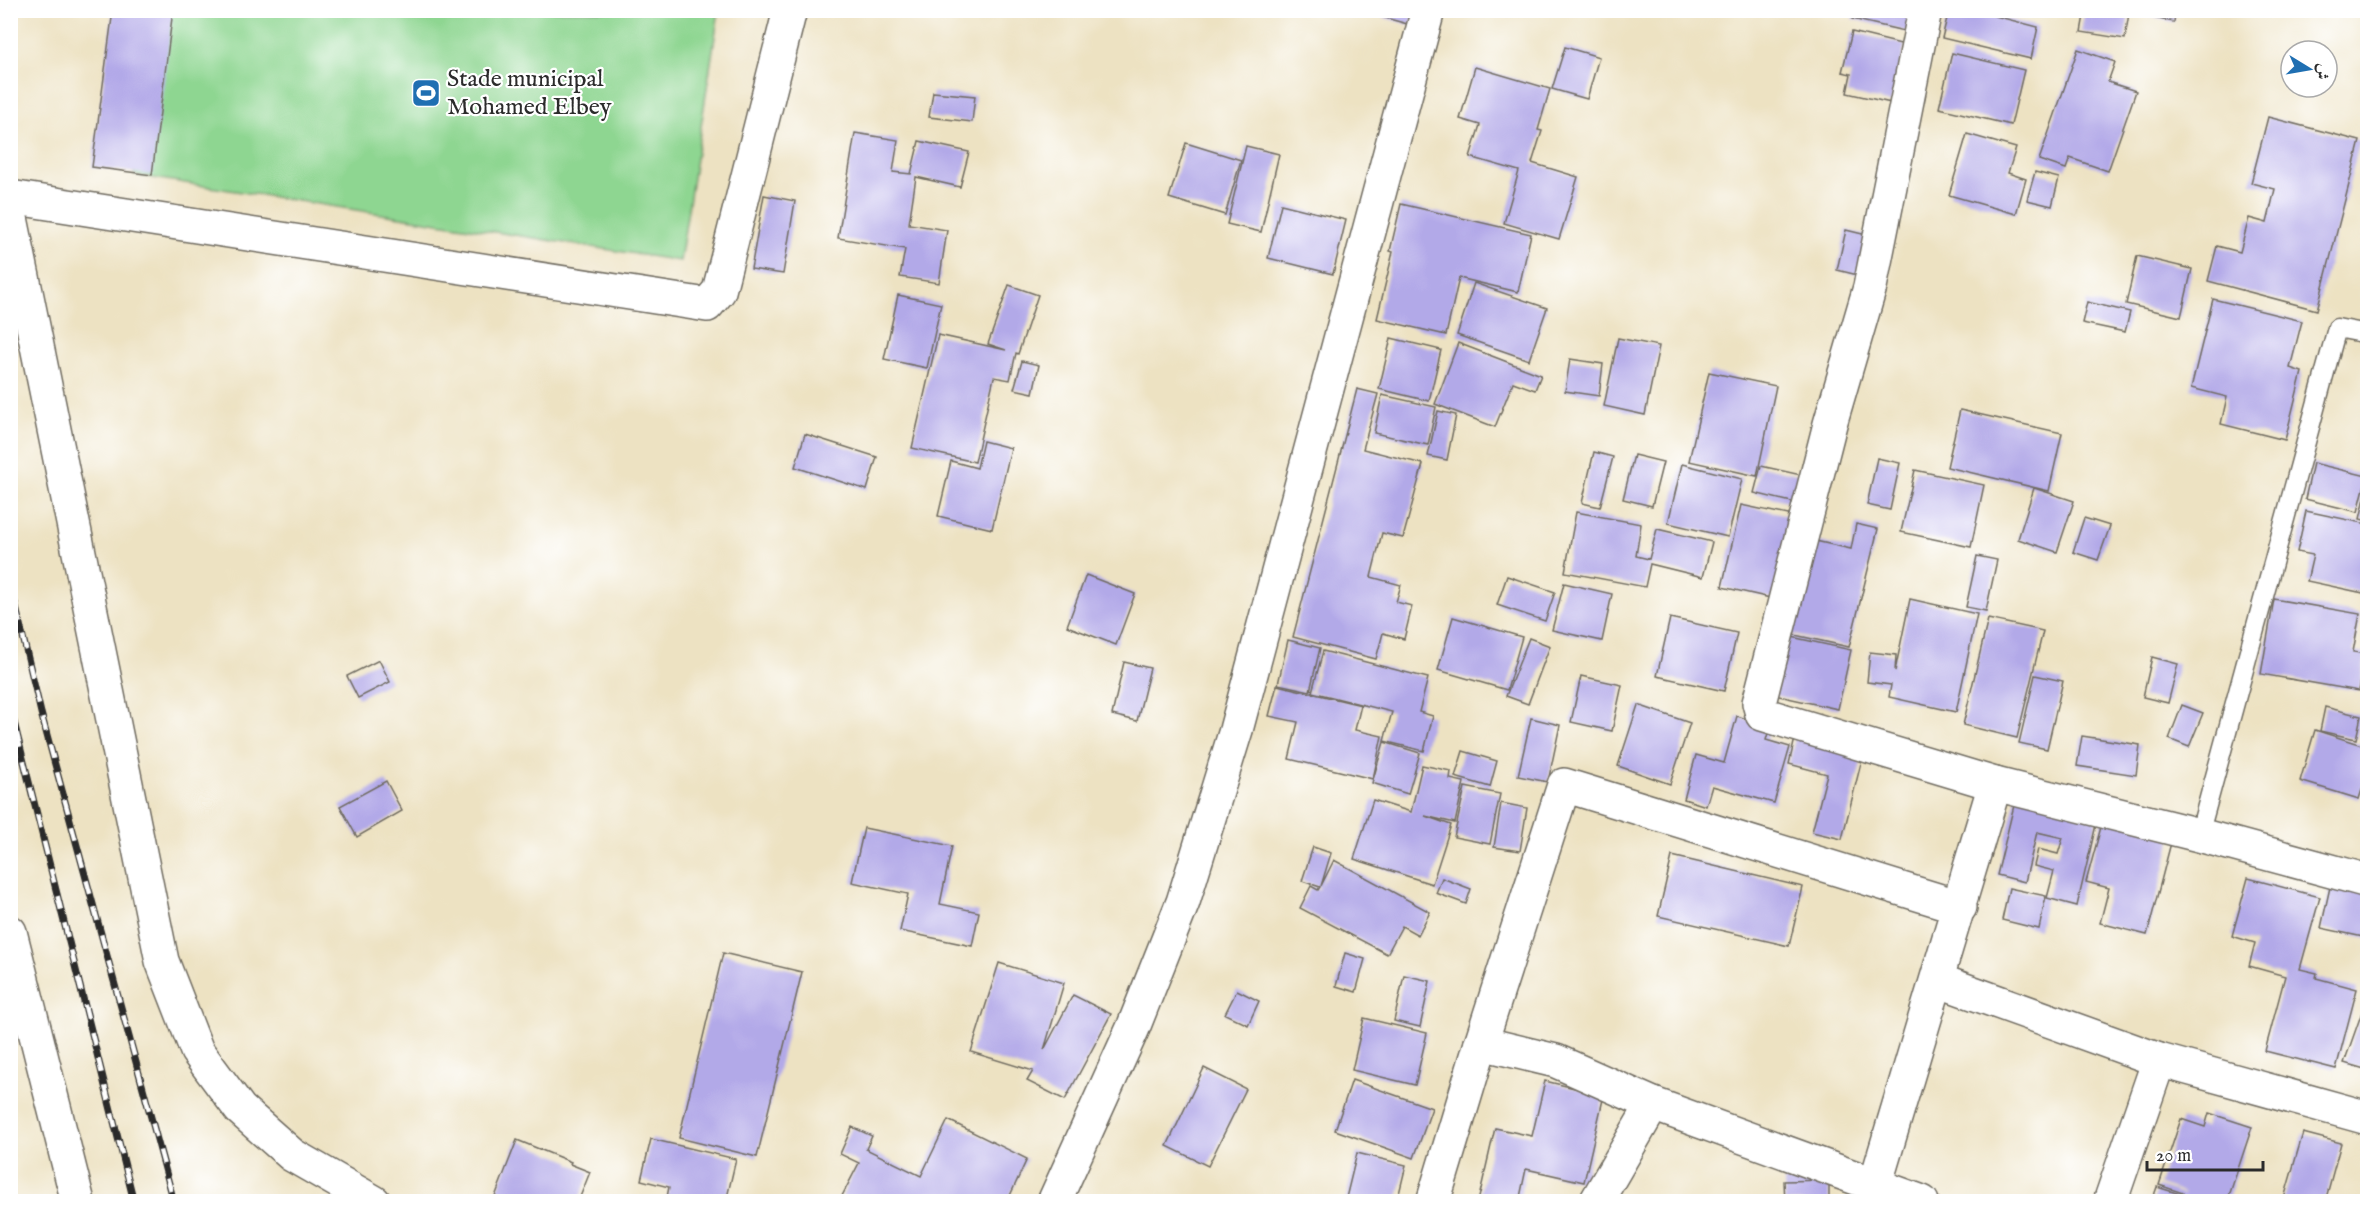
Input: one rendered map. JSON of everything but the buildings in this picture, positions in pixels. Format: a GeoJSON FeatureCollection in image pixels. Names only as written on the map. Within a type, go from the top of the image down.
{"type":"FeatureCollection","features":[{"type":"Feature","properties":{"kind":"street"},"geometry":{"type":"LineString","coordinates":[[10,197],[707,305],[719,291],[790,10]]}},
{"type":"Feature","properties":{"kind":"street"},"geometry":{"type":"LineString","coordinates":[[1054,1202],[1134,1028],[1183,902],[1239,718],[1428,10]]}},
{"type":"Feature","properties":{"kind":"street"},"geometry":{"type":"LineString","coordinates":[[1925,10],[1870,286],[1830,424],[1759,703],[1762,714],[1995,784],[2199,835],[2367,881]]}},
{"type":"Feature","properties":{"kind":"street"},"geometry":{"type":"LineString","coordinates":[[10,213],[162,961],[197,1051],[240,1108],[292,1155],[374,1202]]}},
{"type":"Feature","properties":{"kind":"street"},"geometry":{"type":"LineString","coordinates":[[1872,1193],[1960,907],[1995,784]]}},
{"type":"Feature","properties":{"kind":"street"},"geometry":{"type":"LineString","coordinates":[[1433,1202],[1481,1043],[1564,785],[1960,907]]}},
{"type":"Feature","properties":{"kind":"street"},"geometry":{"type":"LineString","coordinates":[[10,932],[78,1202]]}},
{"type":"Feature","properties":{"kind":"street"},"geometry":{"type":"LineString","coordinates":[[1937,980],[2159,1060],[2367,1118]]}},
{"type":"Feature","properties":{"kind":"street"},"geometry":{"type":"LineString","coordinates":[[1481,1043],[1556,1061],[1653,1104],[1872,1193],[1922,1202]]}},
{"type":"Feature","properties":{"kind":"street"},"geometry":{"type":"LineString","coordinates":[[2110,1202],[2159,1060]]}},
{"type":"Feature","properties":{"kind":"street"},"geometry":{"type":"LineString","coordinates":[[1596,1202],[1653,1104]]}},
{"type":"Feature","properties":{"kind":"lane"},"geometry":{"type":"LineString","coordinates":[[2199,835],[2337,328],[2367,334]]}},
{"type":"Feature","properties":{"kind":"green space","name":"Stade municipal Mohamed Elbey"},"geometry":{"type":"Polygon","coordinates":[[[160,11],[719,11],[680,261],[134,175],[160,11]]]}},
{"type":"Feature","properties":{"kind":"railway"},"geometry":{"type":"LineString","coordinates":[[10,582],[41,713],[174,1202]]}},
{"type":"Feature","properties":{"kind":"railway"},"geometry":{"type":"LineString","coordinates":[[10,706],[134,1202]]}},
{"type":"Feature","properties":{"kind":"place","name":"Stade municipal Mohamed Elbey"},"geometry":{"type":"Point","coordinates":[426,93]}}]}
